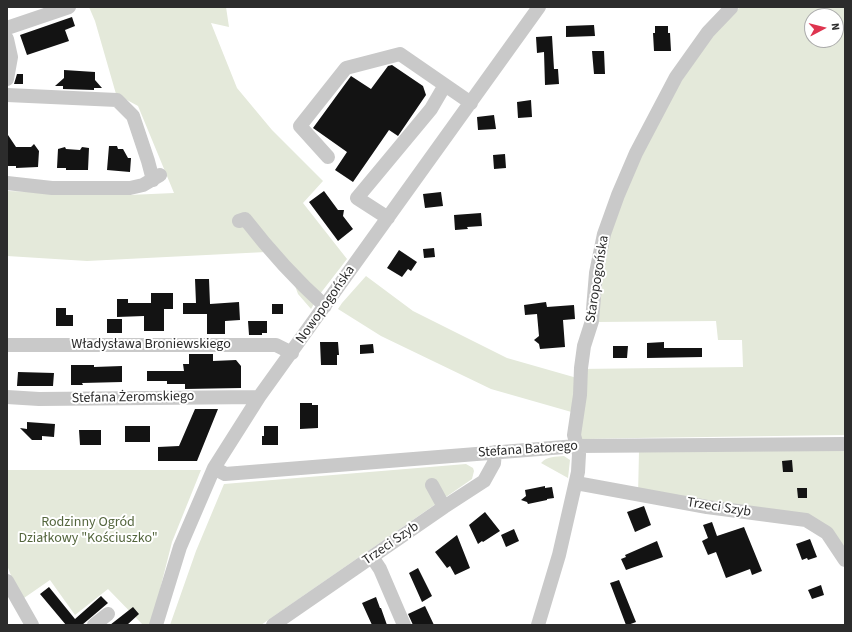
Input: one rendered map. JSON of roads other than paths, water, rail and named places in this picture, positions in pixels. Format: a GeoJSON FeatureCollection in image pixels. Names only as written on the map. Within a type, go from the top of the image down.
{"type":"FeatureCollection","features":[{"type":"Feature","properties":{"kind":"street"},"geometry":{"type":"LineString","coordinates":[[7,28],[69,7]]}},
{"type":"Feature","properties":{"kind":"street","name":"Nowopogońska"},"geometry":{"type":"LineString","coordinates":[[156,625],[180,547],[214,468],[259,397],[539,7]]}},
{"type":"Feature","properties":{"kind":"street","name":"Staropogońska"},"geometry":{"type":"LineString","coordinates":[[538,625],[559,556],[576,483],[579,454],[574,435],[580,395],[584,346],[592,321],[596,273],[604,234],[618,194],[636,153],[676,77],[708,32],[731,8]]}},
{"type":"Feature","properties":{"kind":"street"},"geometry":{"type":"LineString","coordinates":[[7,39],[10,57],[7,78]]}},
{"type":"Feature","properties":{"kind":"street"},"geometry":{"type":"LineString","coordinates":[[328,157],[300,126],[346,68],[400,54],[471,103]]}},
{"type":"Feature","properties":{"kind":"street"},"geometry":{"type":"LineString","coordinates":[[388,218],[357,198],[431,109],[445,85]]}},
{"type":"Feature","properties":{"kind":"street"},"geometry":{"type":"LineString","coordinates":[[7,95],[117,100],[133,116],[148,161],[157,177],[137,187],[130,188],[52,188],[7,183]]}},
{"type":"Feature","properties":{"kind":"street"},"geometry":{"type":"LineString","coordinates":[[239,221],[244,219],[272,254],[325,306]]}},
{"type":"Feature","properties":{"kind":"street","name":"Władysława Broniewskiego"},"geometry":{"type":"LineString","coordinates":[[7,345],[276,345],[292,353]]}},
{"type":"Feature","properties":{"kind":"street","name":"Stefana Żeromskiego"},"geometry":{"type":"LineString","coordinates":[[7,397],[39,399],[259,397]]}},
{"type":"Feature","properties":{"kind":"street","name":"Stefana Batorego"},"geometry":{"type":"LineString","coordinates":[[214,468],[225,474],[577,446],[845,444]]}},
{"type":"Feature","properties":{"kind":"street","name":"Trzeci Szyb"},"geometry":{"type":"LineString","coordinates":[[273,625],[484,481],[494,464],[495,452]]}},
{"type":"Feature","properties":{"kind":"street","name":"Trzeci Szyb"},"geometry":{"type":"LineString","coordinates":[[576,483],[707,507],[806,520],[827,533],[845,560]]}},
{"type":"Feature","properties":{"kind":"street"},"geometry":{"type":"LineString","coordinates":[[432,485],[444,507]]}},
{"type":"Feature","properties":{"kind":"street"},"geometry":{"type":"LineString","coordinates":[[372,557],[380,569],[404,625]]}},
{"type":"Feature","properties":{"kind":"street"},"geometry":{"type":"LineString","coordinates":[[7,581],[32,625]]}},
{"type":"Feature","properties":{"kind":"street"},"geometry":{"type":"LineString","coordinates":[[94,625],[108,614]]}},
{"type":"Feature","properties":{"kind":"park label","name":"Rodzinny Ogród Działkowy \"Kościuszko\""},"geometry":{"type":"Point","coordinates":[88,532]}}]}
